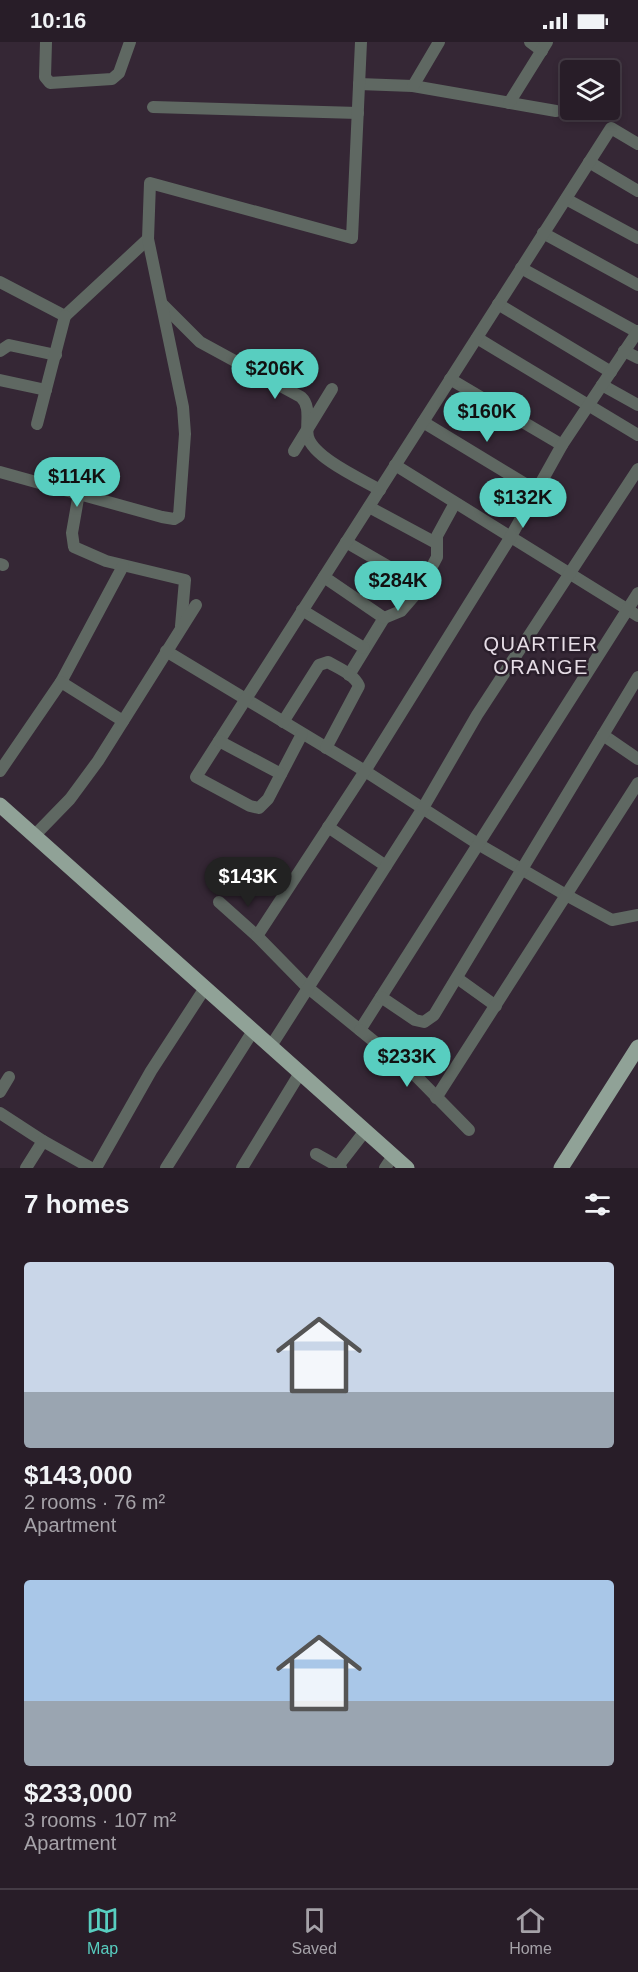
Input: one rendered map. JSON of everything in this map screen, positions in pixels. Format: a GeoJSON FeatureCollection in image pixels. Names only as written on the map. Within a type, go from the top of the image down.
{"type":"FeatureCollection","features":[{"type":"Feature","properties":{"kind":"main road"},"geometry":{"type":"LineString","coordinates":[[0,805],[365,1131],[389,1162],[407,1168]]}},
{"type":"Feature","properties":{"kind":"main road"},"geometry":{"type":"LineString","coordinates":[[562,1167],[638,1047]]}},
{"type":"Feature","properties":{"kind":"street"},"geometry":{"type":"LineString","coordinates":[[46,42],[45,77],[50,83],[112,79],[119,73],[130,42]]}},
{"type":"Feature","properties":{"kind":"street"},"geometry":{"type":"LineString","coordinates":[[0,472],[162,517],[174,519],[179,516],[185,434],[183,407],[148,239],[150,183],[352,238],[361,42]]}},
{"type":"Feature","properties":{"kind":"street"},"geometry":{"type":"LineString","coordinates":[[509,103],[545,46],[530,42]]}},
{"type":"Feature","properties":{"kind":"street"},"geometry":{"type":"LineString","coordinates":[[413,86],[438,43]]}},
{"type":"Feature","properties":{"kind":"street"},"geometry":{"type":"LineString","coordinates":[[359,84],[413,86],[556,111]]}},
{"type":"Feature","properties":{"kind":"street"},"geometry":{"type":"LineString","coordinates":[[153,106],[358,113]]}},
{"type":"Feature","properties":{"kind":"street"},"geometry":{"type":"LineString","coordinates":[[302,734],[264,805],[259,808],[250,807],[196,777],[611,128],[638,144]]}},
{"type":"Feature","properties":{"kind":"street"},"geometry":{"type":"LineString","coordinates":[[589,162],[638,191]]}},
{"type":"Feature","properties":{"kind":"street"},"geometry":{"type":"LineString","coordinates":[[566,199],[638,238]]}},
{"type":"Feature","properties":{"kind":"street"},"geometry":{"type":"LineString","coordinates":[[543,234],[638,285]]}},
{"type":"Feature","properties":{"kind":"street"},"geometry":{"type":"LineString","coordinates":[[37,424],[65,316],[148,239]]}},
{"type":"Feature","properties":{"kind":"street"},"geometry":{"type":"LineString","coordinates":[[257,936],[365,771],[510,538],[562,445],[638,331],[521,268]]}},
{"type":"Feature","properties":{"kind":"street"},"geometry":{"type":"LineString","coordinates":[[0,282],[65,316]]}},
{"type":"Feature","properties":{"kind":"street"},"geometry":{"type":"LineString","coordinates":[[162,303],[200,342],[304,399],[310,443],[325,458],[380,490]]}},
{"type":"Feature","properties":{"kind":"street"},"geometry":{"type":"LineString","coordinates":[[498,304],[612,372]]}},
{"type":"Feature","properties":{"kind":"street"},"geometry":{"type":"LineString","coordinates":[[477,338],[638,435]]}},
{"type":"Feature","properties":{"kind":"street"},"geometry":{"type":"LineString","coordinates":[[0,351],[9,345],[56,355]]}},
{"type":"Feature","properties":{"kind":"street"},"geometry":{"type":"LineString","coordinates":[[624,351],[638,358]]}},
{"type":"Feature","properties":{"kind":"street"},"geometry":{"type":"LineString","coordinates":[[0,380],[46,390]]}},
{"type":"Feature","properties":{"kind":"street"},"geometry":{"type":"LineString","coordinates":[[450,380],[562,445]]}},
{"type":"Feature","properties":{"kind":"street"},"geometry":{"type":"LineString","coordinates":[[602,385],[638,405]]}},
{"type":"Feature","properties":{"kind":"street"},"geometry":{"type":"LineString","coordinates":[[294,451],[332,389]]}},
{"type":"Feature","properties":{"kind":"street"},"geometry":{"type":"LineString","coordinates":[[423,423],[535,490]]}},
{"type":"Feature","properties":{"kind":"street"},"geometry":{"type":"LineString","coordinates":[[395,465],[632,613]]}},
{"type":"Feature","properties":{"kind":"street"},"geometry":{"type":"LineString","coordinates":[[271,1046],[423,808],[477,715],[638,469]]}},
{"type":"Feature","properties":{"kind":"street"},"geometry":{"type":"LineString","coordinates":[[79,493],[72,532],[74,547],[81,552],[123,566],[185,580],[181,628]]}},
{"type":"Feature","properties":{"kind":"street"},"geometry":{"type":"LineString","coordinates":[[349,675],[384,618],[401,611],[422,586],[437,557],[436,543],[441,527],[455,503]]}},
{"type":"Feature","properties":{"kind":"street"},"geometry":{"type":"LineString","coordinates":[[369,507],[436,543]]}},
{"type":"Feature","properties":{"kind":"street"},"geometry":{"type":"LineString","coordinates":[[346,542],[422,586]]}},
{"type":"Feature","properties":{"kind":"street"},"geometry":{"type":"LineString","coordinates":[[0,771],[61,682],[123,566]]}},
{"type":"Feature","properties":{"kind":"street"},"geometry":{"type":"LineString","coordinates":[[324,577],[384,618]]}},
{"type":"Feature","properties":{"kind":"street"},"geometry":{"type":"LineString","coordinates":[[360,1030],[478,844],[632,613],[638,593]]}},
{"type":"Feature","properties":{"kind":"street"},"geometry":{"type":"LineString","coordinates":[[34,836],[70,799],[123,722],[196,605]]}},
{"type":"Feature","properties":{"kind":"street"},"geometry":{"type":"LineString","coordinates":[[302,610],[364,648]]}},
{"type":"Feature","properties":{"kind":"street"},"geometry":{"type":"LineString","coordinates":[[166,651],[365,771],[523,871],[612,920],[638,915]]}},
{"type":"Feature","properties":{"kind":"street"},"geometry":{"type":"LineString","coordinates":[[283,722],[322,663],[328,662],[349,675],[359,686],[326,748]]}},
{"type":"Feature","properties":{"kind":"street"},"geometry":{"type":"LineString","coordinates":[[381,997],[415,1020],[424,1022],[434,1014],[523,871],[638,677]]}},
{"type":"Feature","properties":{"kind":"street"},"geometry":{"type":"LineString","coordinates":[[61,682],[123,722]]}},
{"type":"Feature","properties":{"kind":"street"},"geometry":{"type":"LineString","coordinates":[[603,735],[638,759]]}},
{"type":"Feature","properties":{"kind":"street"},"geometry":{"type":"LineString","coordinates":[[219,741],[280,774]]}},
{"type":"Feature","properties":{"kind":"street"},"geometry":{"type":"LineString","coordinates":[[436,1098],[638,783]]}},
{"type":"Feature","properties":{"kind":"street"},"geometry":{"type":"LineString","coordinates":[[328,827],[386,866]]}},
{"type":"Feature","properties":{"kind":"street"},"geometry":{"type":"LineString","coordinates":[[219,902],[257,936],[307,987],[414,1074],[469,1130]]}},
{"type":"Feature","properties":{"kind":"street"},"geometry":{"type":"LineString","coordinates":[[457,978],[496,1006]]}},
{"type":"Feature","properties":{"kind":"street"},"geometry":{"type":"LineString","coordinates":[[96,1168],[151,1071],[205,988]]}},
{"type":"Feature","properties":{"kind":"street"},"geometry":{"type":"LineString","coordinates":[[166,1168],[253,1030]]}},
{"type":"Feature","properties":{"kind":"street"},"geometry":{"type":"LineString","coordinates":[[242,1168],[300,1073]]}},
{"type":"Feature","properties":{"kind":"street"},"geometry":{"type":"LineString","coordinates":[[0,1092],[9,1077]]}},
{"type":"Feature","properties":{"kind":"street"},"geometry":{"type":"LineString","coordinates":[[0,1113],[91,1168]]}},
{"type":"Feature","properties":{"kind":"street"},"geometry":{"type":"LineString","coordinates":[[316,1154],[340,1167],[365,1131]]}},
{"type":"Feature","properties":{"kind":"street"},"geometry":{"type":"LineString","coordinates":[[26,1168],[43,1141]]}},
{"type":"Feature","properties":{"kind":"district","name":"QUARTIER ORANGE"},"geometry":{"type":"Point","coordinates":[541,656]}}]}
